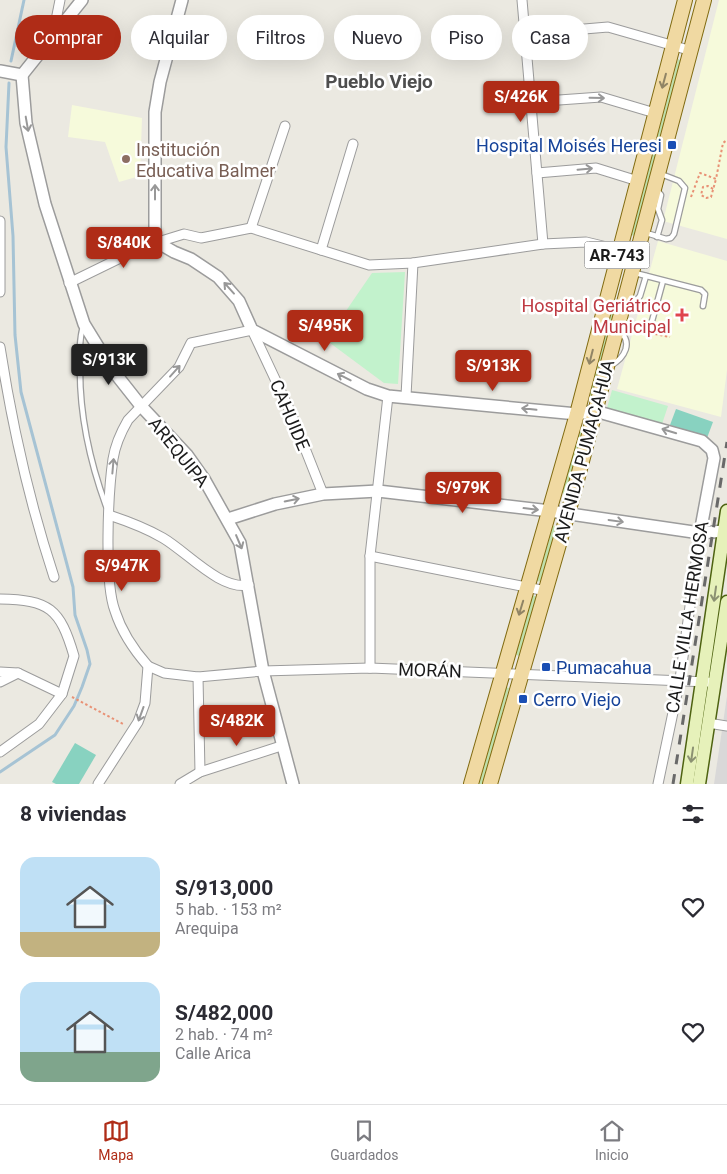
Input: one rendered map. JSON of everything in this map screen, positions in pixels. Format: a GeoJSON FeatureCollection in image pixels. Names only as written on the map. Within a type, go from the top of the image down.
{"type":"FeatureCollection","features":[{"type":"Feature","properties":{"kind":"main road","name":"AVENIDA PUMACAHUA"},"geometry":{"type":"LineString","coordinates":[[471,784],[577,414],[685,0]]}},
{"type":"Feature","properties":{"kind":"main road","name":"AVENIDA PUMACAHUA"},"geometry":{"type":"LineString","coordinates":[[490,784],[520,674],[546,591],[692,51],[704,0]]}},
{"type":"Feature","properties":{"kind":"main road"},"geometry":{"type":"LineString","coordinates":[[606,298],[624,303]]}},
{"type":"Feature","properties":{"kind":"main road"},"geometry":{"type":"LineString","coordinates":[[699,784],[708,723],[708,682],[727,511]]}},
{"type":"Feature","properties":{"kind":"main road"},"geometry":{"type":"LineString","coordinates":[[687,784],[727,602]]}},
{"type":"Feature","properties":{"kind":"street"},"geometry":{"type":"LineString","coordinates":[[57,15],[60,0]]}},
{"type":"Feature","properties":{"kind":"street"},"geometry":{"type":"LineString","coordinates":[[70,15],[82,0]]}},
{"type":"Feature","properties":{"kind":"street"},"geometry":{"type":"LineString","coordinates":[[157,242],[155,112],[160,82],[182,0]]}},
{"type":"Feature","properties":{"kind":"street"},"geometry":{"type":"LineString","coordinates":[[522,0],[523,15]]}},
{"type":"Feature","properties":{"kind":"street"},"geometry":{"type":"LineString","coordinates":[[588,29],[608,27],[692,51]]}},
{"type":"Feature","properties":{"kind":"street"},"geometry":{"type":"LineString","coordinates":[[0,71],[22,75],[34,60]]}},
{"type":"Feature","properties":{"kind":"street"},"geometry":{"type":"LineString","coordinates":[[527,60],[543,244]]}},
{"type":"Feature","properties":{"kind":"street","name":"AREQUIPA"},"geometry":{"type":"LineString","coordinates":[[22,75],[26,123],[45,204],[69,283],[84,324],[111,368],[142,406],[187,455],[228,519],[240,543],[263,671],[281,746],[293,784]]}},
{"type":"Feature","properties":{"kind":"street"},"geometry":{"type":"LineString","coordinates":[[531,102],[601,97],[655,113]]}},
{"type":"Feature","properties":{"kind":"street"},"geometry":{"type":"LineString","coordinates":[[251,228],[285,126]]}},
{"type":"Feature","properties":{"kind":"street"},"geometry":{"type":"LineString","coordinates":[[321,250],[353,144]]}},
{"type":"Feature","properties":{"kind":"street"},"geometry":{"type":"LineString","coordinates":[[537,173],[596,168],[638,181]]}},
{"type":"Feature","properties":{"kind":"street"},"geometry":{"type":"LineString","coordinates":[[0,221],[0,292]]}},
{"type":"Feature","properties":{"kind":"street"},"geometry":{"type":"LineString","coordinates":[[69,283],[157,242],[184,234],[200,238],[251,228],[369,265],[413,262],[543,244],[586,242],[636,254]]}},
{"type":"Feature","properties":{"kind":"street","name":"CAHUIDE"},"geometry":{"type":"LineString","coordinates":[[157,242],[191,259],[218,277],[239,301],[291,414],[323,494]]}},
{"type":"Feature","properties":{"kind":"street"},"geometry":{"type":"LineString","coordinates":[[406,396],[413,262]]}},
{"type":"Feature","properties":{"kind":"street"},"geometry":{"type":"LineString","coordinates":[[98,784],[133,730],[145,703],[148,666],[130,646],[114,611],[109,577],[109,515],[113,458],[128,420],[179,366],[191,343],[252,330],[368,389],[388,396],[406,396],[577,414],[595,411]]}},
{"type":"Feature","properties":{"kind":"street"},"geometry":{"type":"LineString","coordinates":[[0,347],[10,410],[34,515],[54,576]]}},
{"type":"Feature","properties":{"kind":"street"},"geometry":{"type":"LineString","coordinates":[[370,668],[370,556],[388,396]]}},
{"type":"Feature","properties":{"kind":"street"},"geometry":{"type":"LineString","coordinates":[[0,412],[10,410]]}},
{"type":"Feature","properties":{"kind":"street","name":"CALLE VILLA HERMOSA"},"geometry":{"type":"LineString","coordinates":[[595,411],[702,441],[712,450],[713,465],[700,533],[680,679],[658,784]]}},
{"type":"Feature","properties":{"kind":"street"},"geometry":{"type":"LineString","coordinates":[[228,519],[275,504],[323,494],[378,491],[550,511],[725,537]]}},
{"type":"Feature","properties":{"kind":"street"},"geometry":{"type":"LineString","coordinates":[[109,515],[162,537],[225,582],[240,587],[249,585]]}},
{"type":"Feature","properties":{"kind":"street"},"geometry":{"type":"LineString","coordinates":[[370,556],[546,591]]}},
{"type":"Feature","properties":{"kind":"street"},"geometry":{"type":"LineString","coordinates":[[0,599],[35,601],[50,608],[58,617],[74,656],[67,695],[39,724],[0,752]]}},
{"type":"Feature","properties":{"kind":"street","name":"MORÁN"},"geometry":{"type":"LineString","coordinates":[[148,666],[164,673],[198,677],[263,671],[370,668],[680,679],[708,682]]}},
{"type":"Feature","properties":{"kind":"street"},"geometry":{"type":"LineString","coordinates":[[0,672],[18,673],[67,695]]}},
{"type":"Feature","properties":{"kind":"street"},"geometry":{"type":"LineString","coordinates":[[0,682],[18,673]]}},
{"type":"Feature","properties":{"kind":"street"},"geometry":{"type":"LineString","coordinates":[[198,677],[200,772]]}},
{"type":"Feature","properties":{"kind":"street"},"geometry":{"type":"LineString","coordinates":[[708,723],[727,726]]}},
{"type":"Feature","properties":{"kind":"street"},"geometry":{"type":"LineString","coordinates":[[180,784],[200,772],[281,746]]}},
{"type":"Feature","properties":{"kind":"lane"},"geometry":{"type":"LineString","coordinates":[[642,232],[666,239],[672,237],[682,205],[685,193],[682,184],[672,177],[658,173]]}},
{"type":"Feature","properties":{"kind":"lane"},"geometry":{"type":"LineString","coordinates":[[654,187],[660,195],[658,209],[662,220],[658,237]]}},
{"type":"Feature","properties":{"kind":"lane"},"geometry":{"type":"LineString","coordinates":[[632,272],[701,290],[705,294],[703,306]]}},
{"type":"Feature","properties":{"kind":"lane"},"geometry":{"type":"LineString","coordinates":[[624,303],[631,304],[639,298],[646,276]]}},
{"type":"Feature","properties":{"kind":"lane"},"geometry":{"type":"LineString","coordinates":[[649,332],[663,281]]}},
{"type":"Feature","properties":{"kind":"lane"},"geometry":{"type":"LineString","coordinates":[[84,324],[79,340],[80,407],[88,446],[109,515]]}},
{"type":"Feature","properties":{"kind":"path"},"geometry":{"type":"LineString","coordinates":[[713,189],[705,186],[701,190],[701,195],[708,198],[713,195],[723,143],[727,140]]}},
{"type":"Feature","properties":{"kind":"path"},"geometry":{"type":"LineString","coordinates":[[682,205],[688,206],[700,173],[716,179]]}},
{"type":"Feature","properties":{"kind":"path"},"geometry":{"type":"LineString","coordinates":[[67,695],[80,700],[133,730]]}},
{"type":"Feature","properties":{"kind":"shaded area"},"geometry":{"type":"Polygon","coordinates":[[[719,0],[727,0],[727,239],[663,221],[719,0]]]}},
{"type":"Feature","properties":{"kind":"shaded area","name":"Institución Educativa Balmer"},"geometry":{"type":"Polygon","coordinates":[[[72,105],[142,118],[140,176],[119,182],[105,142],[68,137],[72,105]]]}},
{"type":"Feature","properties":{"kind":"shaded area","name":"Hospital Geriátrico Municipal"},"geometry":{"type":"Polygon","coordinates":[[[658,241],[727,261],[727,370],[721,417],[617,389],[658,241]]]}},
{"type":"Feature","properties":{"kind":"shaded area"},"geometry":{"type":"Polygon","coordinates":[[[405,272],[398,384],[384,383],[326,340],[372,273],[405,272]]]}},
{"type":"Feature","properties":{"kind":"shaded area"},"geometry":{"type":"Polygon","coordinates":[[[612,390],[668,406],[662,424],[607,408],[612,390]]]}},
{"type":"Feature","properties":{"kind":"shaded area"},"geometry":{"type":"Polygon","coordinates":[[[676,409],[713,422],[707,438],[670,425],[676,409]]]}},
{"type":"Feature","properties":{"kind":"shaded area"},"geometry":{"type":"Polygon","coordinates":[[[727,696],[727,784],[714,784],[727,696]]]}},
{"type":"Feature","properties":{"kind":"shaded area"},"geometry":{"type":"Polygon","coordinates":[[[75,743],[96,755],[79,784],[56,784],[52,782],[75,743]]]}},
{"type":"Feature","properties":{"kind":"green space"},"geometry":{"type":"Polygon","coordinates":[[[678,59],[682,61],[635,236],[631,235],[678,59]]]}},
{"type":"Feature","properties":{"kind":"green space"},"geometry":{"type":"Polygon","coordinates":[[[614,303],[616,306],[592,396],[589,396],[614,303]]]}},
{"type":"Feature","properties":{"kind":"green space"},"geometry":{"type":"Polygon","coordinates":[[[580,429],[585,430],[566,495],[562,493],[580,429]]]}},
{"type":"Feature","properties":{"kind":"green space"},"geometry":{"type":"Polygon","coordinates":[[[553,526],[558,527],[541,582],[537,581],[553,526]]]}},
{"type":"Feature","properties":{"kind":"green space"},"geometry":{"type":"Polygon","coordinates":[[[532,595],[537,597],[519,656],[515,654],[532,595]]]}},
{"type":"Feature","properties":{"kind":"green space"},"geometry":{"type":"Polygon","coordinates":[[[505,687],[509,688],[483,784],[478,784],[505,687]]]}},
{"type":"Feature","properties":{"kind":"waterway"},"geometry":{"type":"LineString","coordinates":[[11,61],[24,0]]}},
{"type":"Feature","properties":{"kind":"waterway"},"geometry":{"type":"LineString","coordinates":[[0,772],[55,735],[74,706],[90,664],[75,615],[73,587],[21,392],[15,335],[13,236],[6,147],[9,83]]}},
{"type":"Feature","properties":{"kind":"railway"},"geometry":{"type":"LineString","coordinates":[[673,784],[727,442]]}},
{"type":"Feature","properties":{"kind":"place","name":"Hospital Moisés Heresi"},"geometry":{"type":"Point","coordinates":[672,145]}},
{"type":"Feature","properties":{"kind":"place","name":"Institución Educativa Balmer"},"geometry":{"type":"Point","coordinates":[126,159]}},
{"type":"Feature","properties":{"kind":"place","name":"Hospital Geriátrico Municipal"},"geometry":{"type":"Point","coordinates":[682,315]}},
{"type":"Feature","properties":{"kind":"place","name":"Pumacahua"},"geometry":{"type":"Point","coordinates":[546,667]}},
{"type":"Feature","properties":{"kind":"place","name":"Cerro Viejo"},"geometry":{"type":"Point","coordinates":[523,699]}},
{"type":"Feature","properties":{"kind":"district","name":"Pueblo Viejo"},"geometry":{"type":"Point","coordinates":[379,81]}}]}
